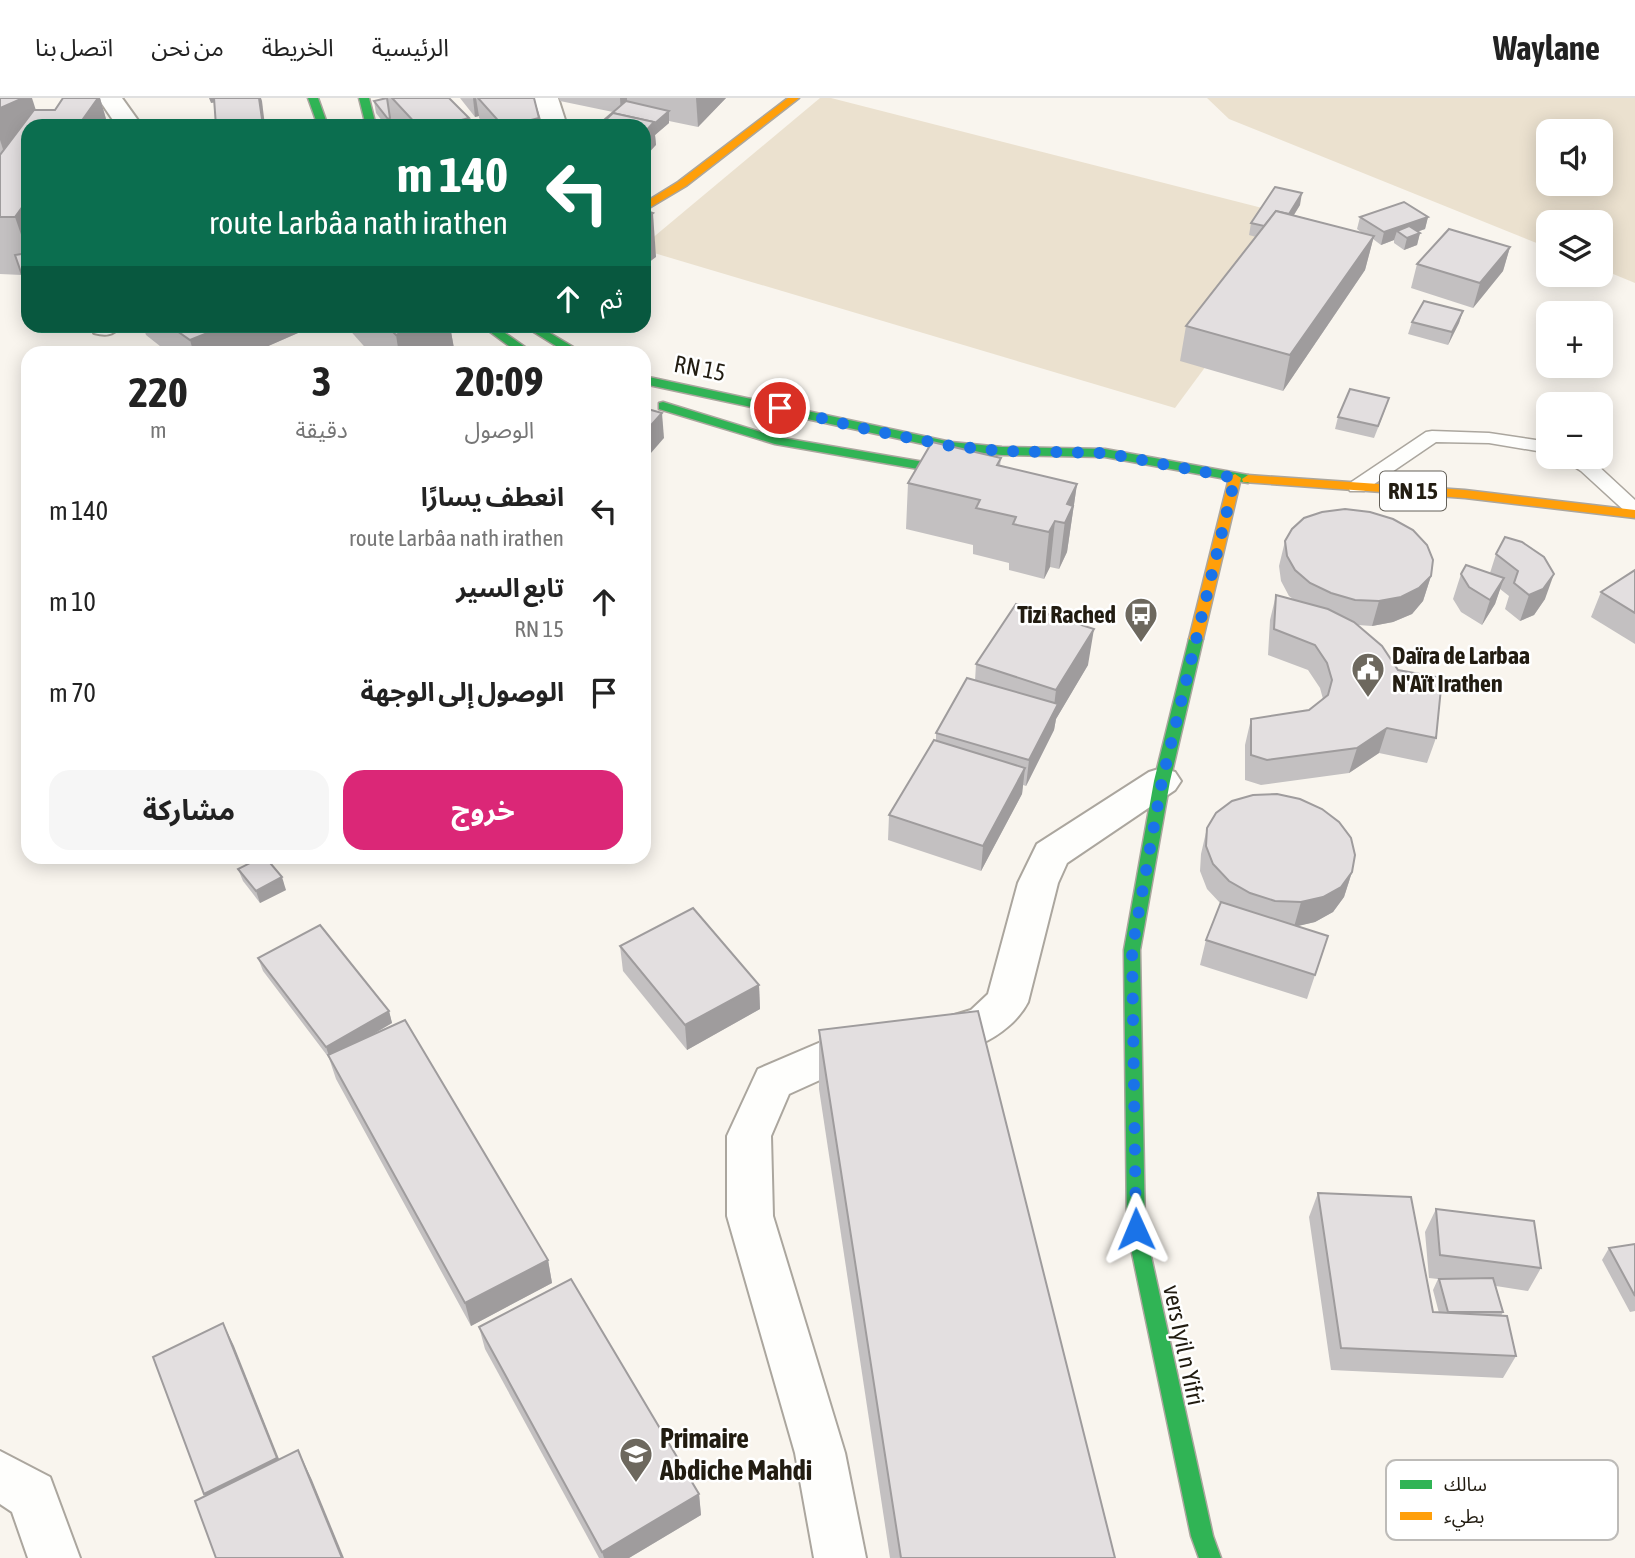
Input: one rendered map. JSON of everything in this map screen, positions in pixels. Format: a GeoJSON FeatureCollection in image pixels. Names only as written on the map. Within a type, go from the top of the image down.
{"type":"FeatureCollection","features":[{"type":"Feature","properties":{"kind":"main road"},"geometry":{"type":"LineString","coordinates":[[313,98],[320,119]]}},
{"type":"Feature","properties":{"kind":"main road"},"geometry":{"type":"LineString","coordinates":[[364,98],[369,119]]}},
{"type":"Feature","properties":{"kind":"main road"},"geometry":{"type":"LineString","coordinates":[[651,204],[682,184],[794,98]]}},
{"type":"Feature","properties":{"kind":"main road"},"geometry":{"type":"LineString","coordinates":[[498,333],[517,346]]}},
{"type":"Feature","properties":{"kind":"main road"},"geometry":{"type":"LineString","coordinates":[[542,333],[565,346]]}},
{"type":"Feature","properties":{"kind":"main road","name":"RN 15"},"geometry":{"type":"LineString","coordinates":[[651,382],[951,446],[1002,451],[1105,453],[1235,478],[1465,494],[1635,512]]}},
{"type":"Feature","properties":{"kind":"main road","name":"RN 15"},"geometry":{"type":"LineString","coordinates":[[651,402],[775,439],[853,456],[936,468]]}},
{"type":"Feature","properties":{"kind":"main road"},"geometry":{"type":"LineString","coordinates":[[1138,474],[1192,471]]}},
{"type":"Feature","properties":{"kind":"main road","name":"vers Iγil n Yifri"},"geometry":{"type":"LineString","coordinates":[[1210,1558],[1202,1536],[1136,1229],[1132,950],[1162,781],[1235,478]]}},
{"type":"Feature","properties":{"kind":"street"},"geometry":{"type":"LineString","coordinates":[[99,98],[122,119]]}},
{"type":"Feature","properties":{"kind":"street"},"geometry":{"type":"LineString","coordinates":[[546,98],[553,119]]}},
{"type":"Feature","properties":{"kind":"street"},"geometry":{"type":"LineString","coordinates":[[839,1558],[820,1453],[750,1216],[749,1136],[773,1082],[836,1054],[957,1034],[986,1022],[1007,1002],[1038,883],[1051,854],[1162,781]]}},
{"type":"Feature","properties":{"kind":"street"},"geometry":{"type":"LineString","coordinates":[[0,1476],[32,1495],[54,1558]]}},
{"type":"Feature","properties":{"kind":"lane"},"geometry":{"type":"LineString","coordinates":[[1357,487],[1432,436],[1489,438],[1536,447]]}},
{"type":"Feature","properties":{"kind":"lane"},"geometry":{"type":"LineString","coordinates":[[1590,469],[1635,512]]}},
{"type":"Feature","properties":{"kind":"shaded area"},"geometry":{"type":"Polygon","coordinates":[[[820,98],[831,98],[1313,221],[1175,408],[651,252],[651,239],[820,98]]]}},
{"type":"Feature","properties":{"kind":"shaded area"},"geometry":{"type":"Polygon","coordinates":[[[1207,98],[1635,98],[1635,283],[1613,274],[1613,210],[1536,210],[1536,243],[1229,119],[1207,98]]]}},
{"type":"Feature","properties":{"kind":"building"},"geometry":{"type":"Polygon","coordinates":[[[0,98],[23,98],[0,108],[0,98]]]}},
{"type":"Feature","properties":{"kind":"building"},"geometry":{"type":"Polygon","coordinates":[[[63,98],[98,98],[83,119],[27,119],[34,110],[55,110],[63,98]]]}},
{"type":"Feature","properties":{"kind":"building"},"geometry":{"type":"Polygon","coordinates":[[[214,98],[259,98],[262,119],[216,119],[214,98]]]}},
{"type":"Feature","properties":{"kind":"building"},"geometry":{"type":"Polygon","coordinates":[[[387,98],[390,118],[388,119],[374,101],[387,98]]]}},
{"type":"Feature","properties":{"kind":"building"},"geometry":{"type":"Polygon","coordinates":[[[392,98],[449,98],[469,118],[465,119],[412,119],[392,98]]]}},
{"type":"Feature","properties":{"kind":"building"},"geometry":{"type":"Polygon","coordinates":[[[478,98],[534,98],[539,118],[497,119],[478,98]]]}},
{"type":"Feature","properties":{"kind":"building"},"geometry":{"type":"Polygon","coordinates":[[[626,101],[669,111],[654,124],[651,119],[613,113],[605,119],[626,101]]]}},
{"type":"Feature","properties":{"kind":"building"},"geometry":{"type":"Polygon","coordinates":[[[613,113],[640,119],[607,119],[613,113]]]}},
{"type":"Feature","properties":{"kind":"building"},"geometry":{"type":"Polygon","coordinates":[[[21,127],[21,209],[15,217],[0,217],[0,155],[21,127]]]}},
{"type":"Feature","properties":{"kind":"building"},"geometry":{"type":"Polygon","coordinates":[[[1275,187],[1302,193],[1289,214],[1276,211],[1264,226],[1251,223],[1275,187]]]}},
{"type":"Feature","properties":{"kind":"building"},"geometry":{"type":"Polygon","coordinates":[[[1404,202],[1428,217],[1384,232],[1360,217],[1404,202]]]}},
{"type":"Feature","properties":{"kind":"building"},"geometry":{"type":"Polygon","coordinates":[[[1276,211],[1374,236],[1290,355],[1186,326],[1276,211]]]}},
{"type":"Feature","properties":{"kind":"building"},"geometry":{"type":"Polygon","coordinates":[[[1409,226],[1420,233],[1407,238],[1397,231],[1409,226]]]}},
{"type":"Feature","properties":{"kind":"building"},"geometry":{"type":"Polygon","coordinates":[[[1449,229],[1510,247],[1480,283],[1417,264],[1449,229]]]}},
{"type":"Feature","properties":{"kind":"building"},"geometry":{"type":"Polygon","coordinates":[[[21,254],[21,272],[15,255],[21,254]]]}},
{"type":"Feature","properties":{"kind":"building"},"geometry":{"type":"Polygon","coordinates":[[[1424,301],[1463,311],[1452,332],[1412,322],[1424,301]]]}},
{"type":"Feature","properties":{"kind":"building"},"geometry":{"type":"Polygon","coordinates":[[[180,333],[208,333],[190,340],[180,333]]]}},
{"type":"Feature","properties":{"kind":"building"},"geometry":{"type":"Polygon","coordinates":[[[1350,389],[1389,398],[1378,426],[1338,417],[1350,389]]]}},
{"type":"Feature","properties":{"kind":"building"},"geometry":{"type":"Polygon","coordinates":[[[651,410],[662,413],[651,425],[651,410]]]}},
{"type":"Feature","properties":{"kind":"building"},"geometry":{"type":"Polygon","coordinates":[[[932,442],[1001,458],[997,465],[1077,484],[1067,504],[1073,506],[1065,523],[1055,521],[1049,532],[1013,524],[1016,517],[976,508],[980,500],[908,483],[932,442]]]}},
{"type":"Feature","properties":{"kind":"building"},"geometry":{"type":"Polygon","coordinates":[[[1345,509],[1370,512],[1393,519],[1413,530],[1427,545],[1433,560],[1431,576],[1419,588],[1401,597],[1379,601],[1355,600],[1310,583],[1295,570],[1287,556],[1285,541],[1292,529],[1304,518],[1345,509]]]}},
{"type":"Feature","properties":{"kind":"building"},"geometry":{"type":"Polygon","coordinates":[[[1505,537],[1522,542],[1544,557],[1554,574],[1543,589],[1529,595],[1514,583],[1518,571],[1496,554],[1505,537]]]}},
{"type":"Feature","properties":{"kind":"building"},"geometry":{"type":"Polygon","coordinates":[[[1466,565],[1504,578],[1490,600],[1469,587],[1461,574],[1466,565]]]}},
{"type":"Feature","properties":{"kind":"building"},"geometry":{"type":"Polygon","coordinates":[[[1635,570],[1635,613],[1601,592],[1635,570]]]}},
{"type":"Feature","properties":{"kind":"building"},"geometry":{"type":"Polygon","coordinates":[[[1276,595],[1328,609],[1354,622],[1382,646],[1398,670],[1442,678],[1436,738],[1387,728],[1357,748],[1267,760],[1251,755],[1251,719],[1309,710],[1328,695],[1332,680],[1327,663],[1315,645],[1274,629],[1276,595]]]}},
{"type":"Feature","properties":{"kind":"building"},"geometry":{"type":"Polygon","coordinates":[[[1016,604],[1094,629],[1056,690],[976,664],[1016,604]]]}},
{"type":"Feature","properties":{"kind":"building"},"geometry":{"type":"Polygon","coordinates":[[[967,678],[1058,704],[1029,760],[936,733],[967,678]]]}},
{"type":"Feature","properties":{"kind":"building"},"geometry":{"type":"Polygon","coordinates":[[[934,740],[1025,768],[983,846],[889,815],[934,740]]]}},
{"type":"Feature","properties":{"kind":"building"},"geometry":{"type":"Polygon","coordinates":[[[1277,794],[1300,799],[1322,809],[1339,822],[1351,838],[1355,855],[1352,872],[1341,887],[1323,897],[1301,902],[1275,901],[1250,893],[1229,881],[1213,864],[1206,846],[1207,828],[1216,813],[1232,801],[1253,795],[1277,794]]]}},
{"type":"Feature","properties":{"kind":"building"},"geometry":{"type":"Polygon","coordinates":[[[248,864],[271,864],[282,877],[256,891],[238,869],[248,864]]]}},
{"type":"Feature","properties":{"kind":"building"},"geometry":{"type":"Polygon","coordinates":[[[1221,902],[1328,936],[1315,975],[1206,940],[1221,902]]]}},
{"type":"Feature","properties":{"kind":"building"},"geometry":{"type":"Polygon","coordinates":[[[693,908],[759,985],[685,1025],[620,946],[693,908]]]}},
{"type":"Feature","properties":{"kind":"building"},"geometry":{"type":"Polygon","coordinates":[[[320,925],[389,1011],[326,1047],[258,958],[320,925]]]}},
{"type":"Feature","properties":{"kind":"building"},"geometry":{"type":"Polygon","coordinates":[[[978,1011],[1115,1558],[901,1558],[819,1030],[978,1011]]]}},
{"type":"Feature","properties":{"kind":"building"},"geometry":{"type":"Polygon","coordinates":[[[405,1020],[548,1260],[465,1303],[328,1055],[405,1020]]]}},
{"type":"Feature","properties":{"kind":"building"},"geometry":{"type":"Polygon","coordinates":[[[1318,1193],[1411,1197],[1433,1312],[1507,1316],[1516,1356],[1341,1348],[1318,1193]]]}},
{"type":"Feature","properties":{"kind":"building"},"geometry":{"type":"Polygon","coordinates":[[[1436,1209],[1534,1221],[1541,1268],[1440,1255],[1436,1209]]]}},
{"type":"Feature","properties":{"kind":"building"},"geometry":{"type":"Polygon","coordinates":[[[1635,1244],[1635,1296],[1609,1248],[1635,1244]]]}},
{"type":"Feature","properties":{"kind":"building"},"geometry":{"type":"Polygon","coordinates":[[[1493,1278],[1503,1312],[1448,1312],[1439,1279],[1493,1278]]]}},
{"type":"Feature","properties":{"kind":"building"},"geometry":{"type":"Polygon","coordinates":[[[571,1279],[699,1494],[602,1552],[479,1327],[571,1279]]]}},
{"type":"Feature","properties":{"kind":"building"},"geometry":{"type":"Polygon","coordinates":[[[223,1323],[277,1458],[204,1494],[153,1357],[223,1323]]]}},
{"type":"Feature","properties":{"kind":"building"},"geometry":{"type":"Polygon","coordinates":[[[298,1450],[342,1558],[216,1558],[195,1501],[298,1450]]]}},
{"type":"Feature","properties":{"kind":"traffic: fast"},"geometry":{"type":"LineString","coordinates":[[313,98],[320,119]]}},
{"type":"Feature","properties":{"kind":"traffic: fast"},"geometry":{"type":"LineString","coordinates":[[364,98],[369,119]]}},
{"type":"Feature","properties":{"kind":"traffic: fast"},"geometry":{"type":"LineString","coordinates":[[498,333],[517,346]]}},
{"type":"Feature","properties":{"kind":"traffic: fast"},"geometry":{"type":"LineString","coordinates":[[542,333],[565,346]]}},
{"type":"Feature","properties":{"kind":"traffic: fast"},"geometry":{"type":"LineString","coordinates":[[651,382],[951,446],[1002,451],[1105,453],[1248,479]]}},
{"type":"Feature","properties":{"kind":"traffic: fast"},"geometry":{"type":"LineString","coordinates":[[663,406],[775,440],[924,466]]}},
{"type":"Feature","properties":{"kind":"traffic: fast"},"geometry":{"type":"LineString","coordinates":[[1196,639],[1162,781],[1132,950],[1136,1229],[1202,1536],[1210,1558]]}},
{"type":"Feature","properties":{"kind":"traffic: slow"},"geometry":{"type":"LineString","coordinates":[[651,204],[682,184],[794,98]]}},
{"type":"Feature","properties":{"kind":"traffic: slow"},"geometry":{"type":"LineString","coordinates":[[1196,639],[1235,478]]}},
{"type":"Feature","properties":{"kind":"traffic: slow"},"geometry":{"type":"LineString","coordinates":[[1248,479],[1465,494],[1635,514]]}},
{"type":"Feature","properties":{"kind":"place","name":"Tizi Rached"},"geometry":{"type":"Point","coordinates":[1141,644]}},
{"type":"Feature","properties":{"kind":"place","name":"Daïra de Larbaa N'Aït Irathen"},"geometry":{"type":"Point","coordinates":[1368,699]}},
{"type":"Feature","properties":{"kind":"place","name":"Primaire Abdiche Mahdi"},"geometry":{"type":"Point","coordinates":[636,1484]}},
{"type":"Feature","properties":{"kind":"route"},"geometry":{"type":"LineString","coordinates":[[780,408],[909,439],[951,446],[1002,451],[1105,453],[1235,478],[1162,781],[1132,950],[1136,1229]]}}]}
